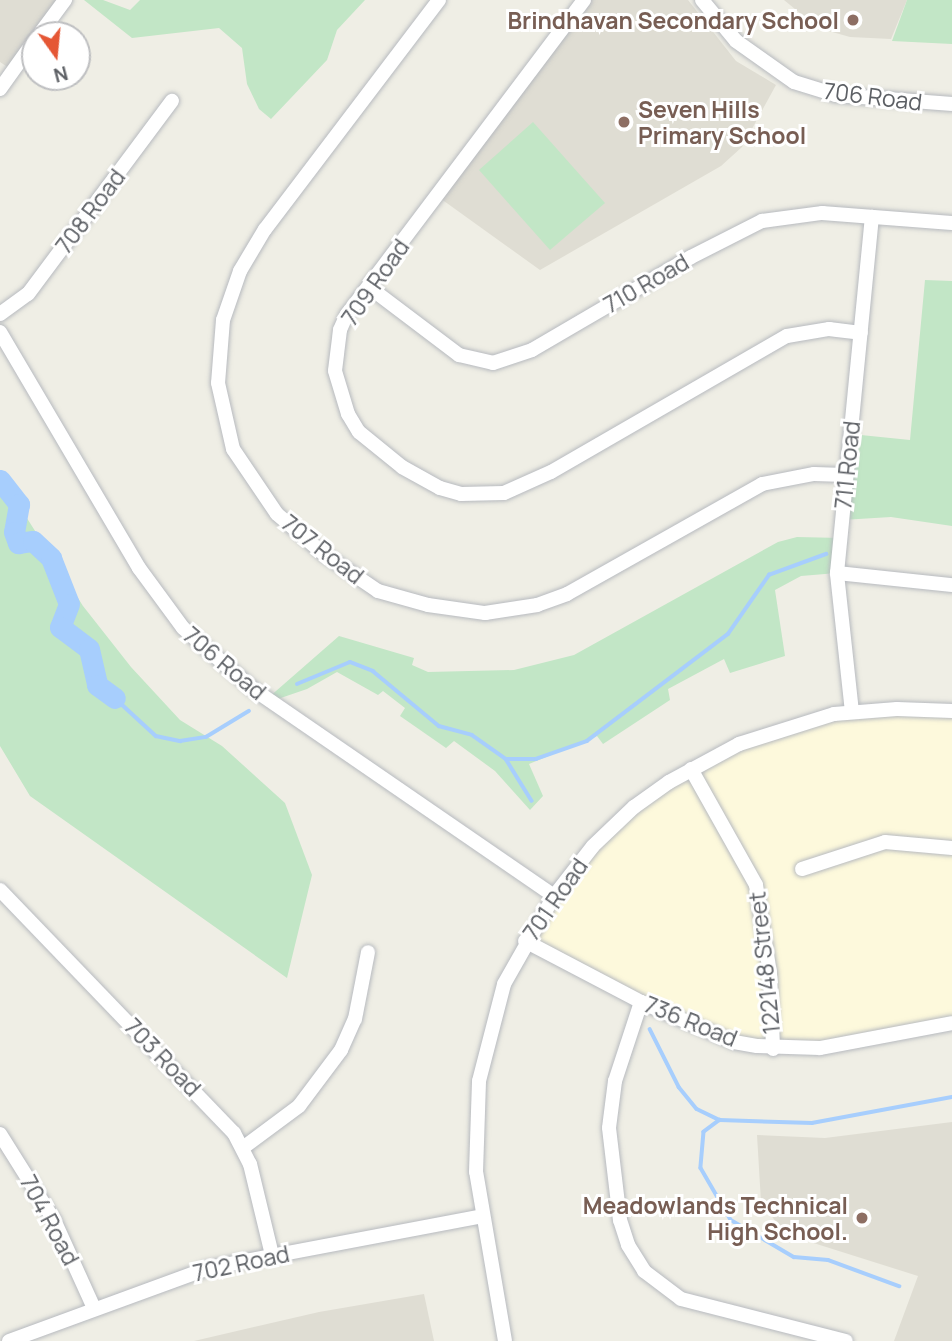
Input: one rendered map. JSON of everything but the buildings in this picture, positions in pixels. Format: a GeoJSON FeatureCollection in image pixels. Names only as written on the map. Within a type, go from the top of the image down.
{"type":"FeatureCollection","features":[{"type":"Feature","properties":{"kind":"street"},"geometry":{"type":"LineString","coordinates":[[49,21],[65,0]]}},
{"type":"Feature","properties":{"kind":"street","name":"707 Road"},"geometry":{"type":"LineString","coordinates":[[439,0],[265,229],[240,271],[223,320],[218,383],[233,449],[277,514],[325,555],[378,591],[428,606],[485,613],[537,605],[567,594],[762,484],[804,475],[845,475]]}},
{"type":"Feature","properties":{"kind":"street","name":"709 Road"},"geometry":{"type":"LineString","coordinates":[[584,0],[347,314],[338,340],[335,371],[348,414],[359,432],[401,467],[461,494],[485,495],[522,487],[787,336],[829,329],[861,333]]}},
{"type":"Feature","properties":{"kind":"street","name":"706 Road"},"geometry":{"type":"LineString","coordinates":[[702,0],[751,55],[794,82],[836,95],[952,104]]}},
{"type":"Feature","properties":{"kind":"street"},"geometry":{"type":"LineString","coordinates":[[0,89],[21,60]]}},
{"type":"Feature","properties":{"kind":"street","name":"708 Road"},"geometry":{"type":"LineString","coordinates":[[0,314],[28,294],[172,101]]}},
{"type":"Feature","properties":{"kind":"street","name":"710 Road"},"geometry":{"type":"LineString","coordinates":[[369,288],[459,355],[474,361],[502,362],[532,350],[762,221],[822,213],[952,222]]}},
{"type":"Feature","properties":{"kind":"street","name":"711 Road"},"geometry":{"type":"LineString","coordinates":[[852,712],[837,573],[872,217]]}},
{"type":"Feature","properties":{"kind":"street","name":"706 Road"},"geometry":{"type":"LineString","coordinates":[[0,332],[139,568],[183,628],[253,688],[554,897]]}},
{"type":"Feature","properties":{"kind":"street"},"geometry":{"type":"LineString","coordinates":[[837,573],[952,585]]}},
{"type":"Feature","properties":{"kind":"street","name":"701 Road"},"geometry":{"type":"LineString","coordinates":[[505,1341],[482,1216],[475,1146],[482,1061],[504,984],[525,941],[554,897],[611,827],[691,769],[776,730],[852,712],[952,711]]}},
{"type":"Feature","properties":{"kind":"street","name":"122148 Street"},"geometry":{"type":"LineString","coordinates":[[691,769],[757,885],[769,973],[773,1049]]}},
{"type":"Feature","properties":{"kind":"street"},"geometry":{"type":"LineString","coordinates":[[802,869],[885,842],[952,848]]}},
{"type":"Feature","properties":{"kind":"street","name":"703 Road"},"geometry":{"type":"LineString","coordinates":[[0,890],[218,1113],[244,1147],[272,1255]]}},
{"type":"Feature","properties":{"kind":"street","name":"736 Road"},"geometry":{"type":"LineString","coordinates":[[525,941],[641,1002],[734,1042],[773,1049],[820,1048],[952,1023]]}},
{"type":"Feature","properties":{"kind":"street"},"geometry":{"type":"LineString","coordinates":[[244,1147],[299,1106],[341,1050],[355,1018],[368,953]]}},
{"type":"Feature","properties":{"kind":"street"},"geometry":{"type":"LineString","coordinates":[[641,1002],[615,1081],[609,1128],[620,1220],[628,1245],[644,1271],[681,1299],[846,1341]]}},
{"type":"Feature","properties":{"kind":"street","name":"704 Road"},"geometry":{"type":"LineString","coordinates":[[0,1135],[50,1212],[94,1308]]}},
{"type":"Feature","properties":{"kind":"street","name":"702 Road"},"geometry":{"type":"LineString","coordinates":[[9,1341],[186,1274],[272,1255],[482,1216]]}},
{"type":"Feature","properties":{"kind":"shaded area"},"geometry":{"type":"Polygon","coordinates":[[[0,0],[65,0],[49,21],[21,21],[21,58],[12,70],[0,62],[0,0]]]}},
{"type":"Feature","properties":{"kind":"shaded area","name":"Seven Hills Primary School"},"geometry":{"type":"Polygon","coordinates":[[[585,0],[688,0],[736,61],[776,85],[742,147],[721,166],[540,270],[437,196],[585,0]]]}},
{"type":"Feature","properties":{"kind":"shaded area","name":"Brindhavan Secondary School"},"geometry":{"type":"Polygon","coordinates":[[[784,0],[907,0],[891,39],[850,37],[818,28],[784,0]]]}},
{"type":"Feature","properties":{"kind":"shaded area"},"geometry":{"type":"Polygon","coordinates":[[[952,712],[952,1023],[868,1039],[757,1047],[534,946],[574,870],[668,782],[809,720],[952,712]]]}},
{"type":"Feature","properties":{"kind":"shaded area","name":"Meadowlands Technical High School."},"geometry":{"type":"Polygon","coordinates":[[[952,1122],[952,1341],[894,1341],[918,1276],[785,1234],[761,1202],[757,1135],[825,1138],[952,1122]]]}},
{"type":"Feature","properties":{"kind":"shaded area"},"geometry":{"type":"Polygon","coordinates":[[[424,1294],[434,1341],[194,1341],[319,1312],[424,1294]]]}},
{"type":"Feature","properties":{"kind":"green space"},"geometry":{"type":"Polygon","coordinates":[[[84,0],[103,0],[130,10],[140,0],[365,0],[337,30],[327,60],[271,119],[259,109],[247,84],[242,48],[219,28],[132,38],[84,0]]]}},
{"type":"Feature","properties":{"kind":"green space"},"geometry":{"type":"Polygon","coordinates":[[[907,0],[952,0],[952,44],[892,41],[907,0]]]}},
{"type":"Feature","properties":{"kind":"green space"},"geometry":{"type":"Polygon","coordinates":[[[533,122],[605,203],[550,250],[479,170],[533,122]]]}},
{"type":"Feature","properties":{"kind":"green space"},"geometry":{"type":"Polygon","coordinates":[[[925,280],[952,281],[952,526],[891,517],[842,520],[851,434],[910,440],[925,280]]]}},
{"type":"Feature","properties":{"kind":"green space"},"geometry":{"type":"Polygon","coordinates":[[[0,476],[83,606],[131,667],[180,720],[222,746],[285,803],[312,875],[287,978],[30,796],[0,746],[0,476]]]}},
{"type":"Feature","properties":{"kind":"green space"},"geometry":{"type":"Polygon","coordinates":[[[797,537],[841,538],[837,573],[801,576],[775,590],[785,656],[730,673],[724,659],[668,689],[670,700],[603,744],[597,736],[529,764],[543,796],[530,810],[495,771],[454,741],[446,748],[400,716],[405,708],[383,691],[378,695],[337,672],[307,689],[272,701],[268,698],[339,636],[414,658],[412,665],[428,672],[514,670],[574,655],[778,542],[797,537]]]}},
{"type":"Feature","properties":{"kind":"waterway"},"geometry":{"type":"LineString","coordinates":[[0,480],[19,504],[14,532],[18,543],[33,541],[51,558],[69,604],[60,627],[89,649],[97,685],[115,698]]}},
{"type":"Feature","properties":{"kind":"waterway"},"geometry":{"type":"LineString","coordinates":[[506,759],[536,759],[587,741],[728,634],[769,575],[826,554]]}},
{"type":"Feature","properties":{"kind":"waterway"},"geometry":{"type":"LineString","coordinates":[[297,684],[350,662],[373,671],[439,726],[472,735],[506,759],[532,801]]}},
{"type":"Feature","properties":{"kind":"waterway"},"geometry":{"type":"LineString","coordinates":[[115,698],[156,736],[180,741],[206,737],[249,711]]}},
{"type":"Feature","properties":{"kind":"waterway"},"geometry":{"type":"LineString","coordinates":[[650,1029],[679,1087],[697,1109],[720,1120],[812,1123],[952,1097]]}},
{"type":"Feature","properties":{"kind":"waterway"},"geometry":{"type":"LineString","coordinates":[[720,1120],[704,1132],[701,1168],[731,1220],[794,1257],[828,1260],[899,1286]]}},
{"type":"Feature","properties":{"kind":"place","name":"Brindhavan Secondary School"},"geometry":{"type":"Point","coordinates":[853,20]}},
{"type":"Feature","properties":{"kind":"place","name":"Seven Hills Primary School"},"geometry":{"type":"Point","coordinates":[624,122]}},
{"type":"Feature","properties":{"kind":"place","name":"Meadowlands Technical High School."},"geometry":{"type":"Point","coordinates":[862,1218]}}]}
